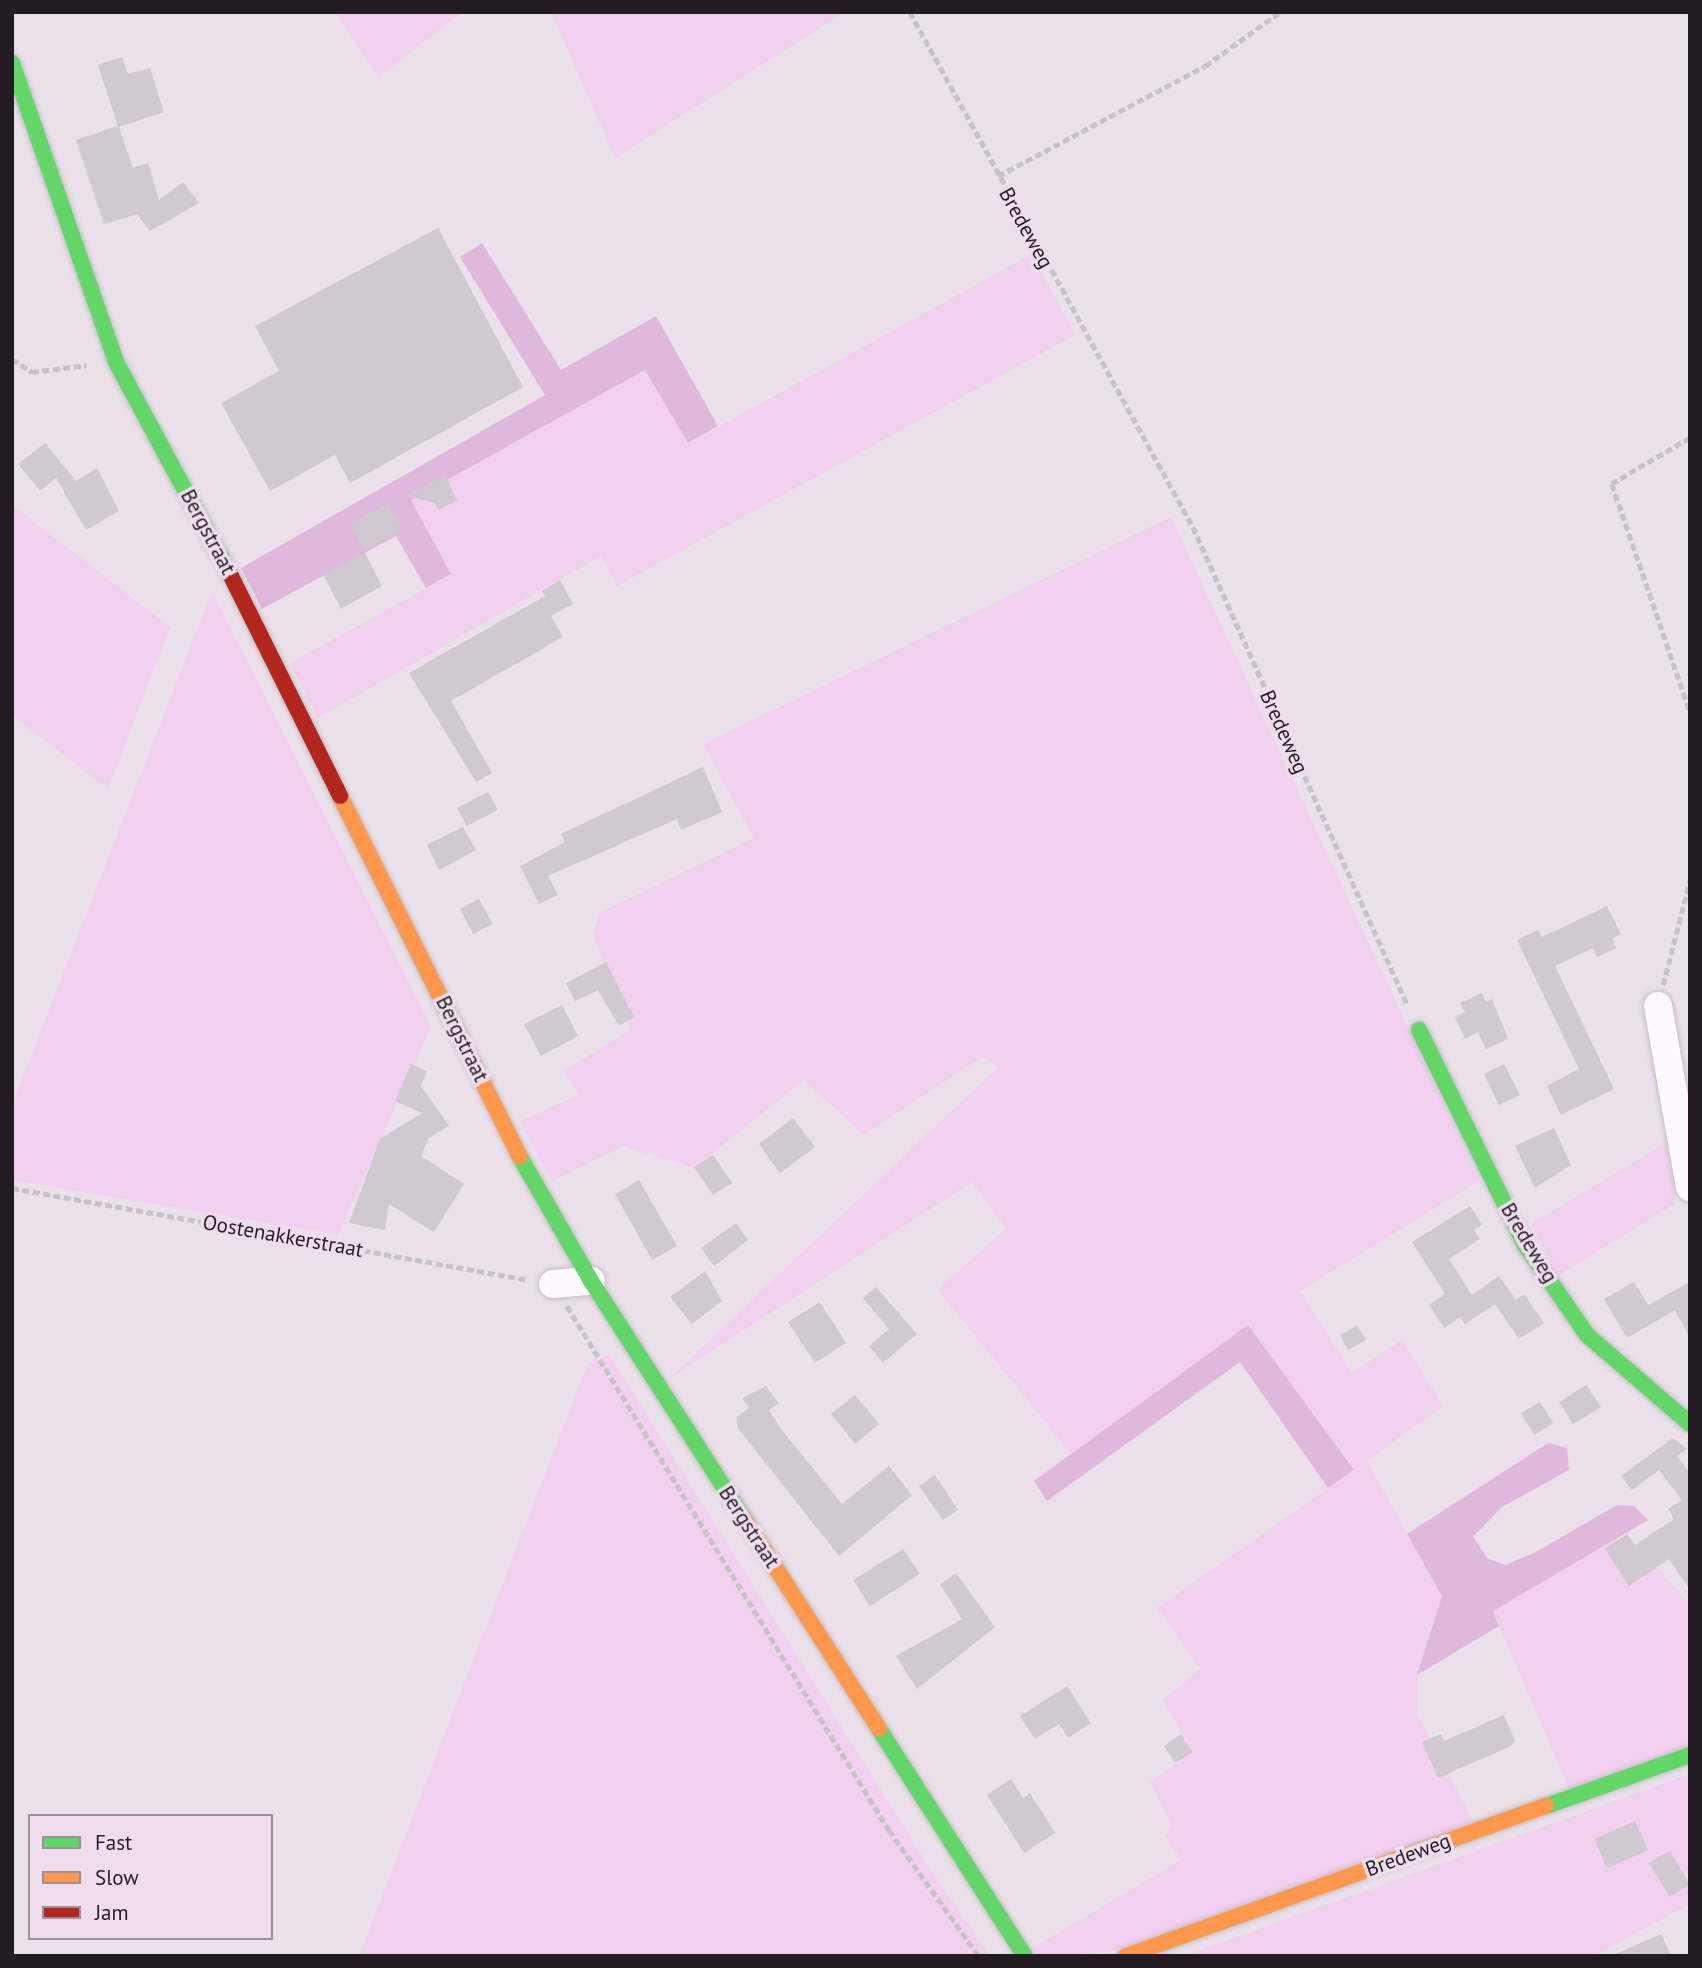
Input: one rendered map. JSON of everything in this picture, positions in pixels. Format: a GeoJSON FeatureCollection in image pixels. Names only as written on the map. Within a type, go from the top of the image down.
{"type":"FeatureCollection","features":[{"type":"Feature","properties":{"kind":"street","name":"Bergstraat"},"geometry":{"type":"LineString","coordinates":[[12,63],[116,362],[209,531],[507,1134],[590,1281],[1025,1956]]}},
{"type":"Feature","properties":{"kind":"street"},"geometry":{"type":"LineString","coordinates":[[1658,1006],[1690,1187]]}},
{"type":"Feature","properties":{"kind":"street","name":"Bredeweg"},"geometry":{"type":"LineString","coordinates":[[1419,1030],[1525,1245],[1587,1335],[1690,1424]]}},
{"type":"Feature","properties":{"kind":"street"},"geometry":{"type":"LineString","coordinates":[[553,1284],[590,1281]]}},
{"type":"Feature","properties":{"kind":"street","name":"Bredeweg"},"geometry":{"type":"LineString","coordinates":[[1126,1956],[1690,1755]]}},
{"type":"Feature","properties":{"kind":"path","name":"Bredeweg"},"geometry":{"type":"LineString","coordinates":[[910,12],[1193,527],[1419,1030]]}},
{"type":"Feature","properties":{"kind":"path"},"geometry":{"type":"LineString","coordinates":[[998,176],[1205,66],[1280,12]]}},
{"type":"Feature","properties":{"kind":"path"},"geometry":{"type":"LineString","coordinates":[[12,359],[32,372],[116,362]]}},
{"type":"Feature","properties":{"kind":"path"},"geometry":{"type":"LineString","coordinates":[[1690,438],[1612,484],[1690,712]]}},
{"type":"Feature","properties":{"kind":"path"},"geometry":{"type":"LineString","coordinates":[[1658,1006],[1690,880]]}},
{"type":"Feature","properties":{"kind":"path","name":"Oostenakkerstraat"},"geometry":{"type":"LineString","coordinates":[[12,1188],[553,1284]]}},
{"type":"Feature","properties":{"kind":"path","name":"Bergstraat"},"geometry":{"type":"LineString","coordinates":[[553,1284],[889,1830],[979,1956]]}},
{"type":"Feature","properties":{"kind":"shaded area"},"geometry":{"type":"Polygon","coordinates":[[[335,12],[463,12],[378,77],[335,12]]]}},
{"type":"Feature","properties":{"kind":"shaded area"},"geometry":{"type":"Polygon","coordinates":[[[551,12],[845,12],[615,158],[551,12]]]}},
{"type":"Feature","properties":{"kind":"shaded area"},"geometry":{"type":"Polygon","coordinates":[[[482,243],[561,370],[656,316],[718,426],[688,443],[645,370],[411,500],[451,574],[426,588],[396,536],[262,609],[241,568],[545,395],[460,257],[482,243]]]}},
{"type":"Feature","properties":{"kind":"shaded area"},"geometry":{"type":"Polygon","coordinates":[[[1032,254],[1075,335],[617,586],[601,556],[318,718],[290,663],[451,575],[411,500],[645,370],[689,443],[1032,254]]]}},
{"type":"Feature","properties":{"kind":"shaded area"},"geometry":{"type":"Polygon","coordinates":[[[12,505],[170,627],[108,789],[12,715],[12,505]]]}},
{"type":"Feature","properties":{"kind":"shaded area"},"geometry":{"type":"Polygon","coordinates":[[[1171,517],[1479,1181],[1300,1291],[1352,1373],[1402,1340],[1443,1406],[1367,1461],[1442,1596],[1418,1670],[1417,1713],[1475,1825],[1110,1952],[1039,1956],[1026,1952],[1181,1860],[1165,1835],[1172,1825],[1150,1783],[1193,1750],[1162,1700],[1201,1669],[1157,1608],[1354,1470],[1248,1325],[1071,1454],[938,1290],[1006,1228],[972,1182],[670,1378],[998,1067],[982,1057],[864,1135],[804,1080],[694,1168],[624,1146],[552,1181],[520,1121],[579,1095],[564,1071],[630,1030],[593,935],[599,913],[754,838],[703,744],[1171,517]]]}},
{"type":"Feature","properties":{"kind":"shaded area"},"geometry":{"type":"Polygon","coordinates":[[[212,591],[431,1027],[338,1235],[12,1180],[12,1105],[212,591]]]}},
{"type":"Feature","properties":{"kind":"shaded area"},"geometry":{"type":"Polygon","coordinates":[[[1666,1143],[1676,1203],[1559,1275],[1531,1224],[1666,1143]]]}},
{"type":"Feature","properties":{"kind":"shaded area"},"geometry":{"type":"Polygon","coordinates":[[[1248,1325],[1354,1470],[1328,1488],[1240,1362],[1047,1501],[1034,1481],[1248,1325]]]}},
{"type":"Feature","properties":{"kind":"shaded area"},"geometry":{"type":"Polygon","coordinates":[[[609,1354],[927,1864],[990,1956],[359,1956],[584,1373],[590,1362],[609,1354]]]}},
{"type":"Feature","properties":{"kind":"shaded area"},"geometry":{"type":"Polygon","coordinates":[[[1548,1443],[1567,1448],[1569,1470],[1502,1507],[1473,1537],[1488,1559],[1506,1565],[1536,1552],[1617,1505],[1634,1506],[1648,1520],[1493,1611],[1499,1626],[1417,1675],[1442,1596],[1407,1534],[1548,1443]]]}},
{"type":"Feature","properties":{"kind":"shaded area"},"geometry":{"type":"Polygon","coordinates":[[[1617,1538],[1657,1567],[1690,1605],[1690,1748],[1570,1791],[1493,1611],[1617,1538]]]}},
{"type":"Feature","properties":{"kind":"shaded area"},"geometry":{"type":"Polygon","coordinates":[[[1690,1774],[1690,1904],[1594,1956],[1184,1956],[1690,1774]]]}},
{"type":"Feature","properties":{"kind":"building"},"geometry":{"type":"Polygon","coordinates":[[[122,57],[128,74],[150,68],[164,112],[119,127],[133,168],[148,163],[159,200],[183,182],[199,203],[150,231],[137,214],[104,224],[76,140],[118,126],[98,65],[122,57]]]}},
{"type":"Feature","properties":{"kind":"building"},"geometry":{"type":"Polygon","coordinates":[[[438,228],[523,387],[350,483],[335,455],[270,491],[221,403],[279,371],[255,326],[438,228]]]}},
{"type":"Feature","properties":{"kind":"building"},"geometry":{"type":"Polygon","coordinates":[[[45,443],[76,481],[97,468],[119,511],[86,530],[56,478],[40,491],[18,464],[45,443]]]}},
{"type":"Feature","properties":{"kind":"building"},"geometry":{"type":"Polygon","coordinates":[[[445,475],[457,500],[439,510],[435,503],[405,496],[445,475]]]}},
{"type":"Feature","properties":{"kind":"building"},"geometry":{"type":"Polygon","coordinates":[[[389,503],[403,529],[364,550],[350,523],[389,503]]]}},
{"type":"Feature","properties":{"kind":"building"},"geometry":{"type":"Polygon","coordinates":[[[365,553],[382,586],[341,609],[323,574],[365,553]]]}},
{"type":"Feature","properties":{"kind":"building"},"geometry":{"type":"Polygon","coordinates":[[[560,580],[573,604],[551,616],[563,637],[451,701],[492,773],[476,782],[409,673],[545,596],[542,591],[560,580]]]}},
{"type":"Feature","properties":{"kind":"building"},"geometry":{"type":"Polygon","coordinates":[[[703,767],[722,812],[681,830],[677,819],[548,876],[558,895],[539,904],[520,866],[565,842],[561,834],[703,767]]]}},
{"type":"Feature","properties":{"kind":"building"},"geometry":{"type":"Polygon","coordinates":[[[488,792],[498,810],[467,826],[457,808],[488,792]]]}},
{"type":"Feature","properties":{"kind":"building"},"geometry":{"type":"Polygon","coordinates":[[[463,827],[476,850],[439,870],[427,845],[463,827]]]}},
{"type":"Feature","properties":{"kind":"building"},"geometry":{"type":"Polygon","coordinates":[[[479,899],[493,924],[473,934],[460,909],[479,899]]]}},
{"type":"Feature","properties":{"kind":"building"},"geometry":{"type":"Polygon","coordinates":[[[1607,906],[1621,934],[1612,939],[1616,948],[1597,957],[1593,948],[1555,966],[1614,1089],[1561,1115],[1547,1086],[1579,1069],[1517,940],[1538,930],[1542,937],[1607,906]]]}},
{"type":"Feature","properties":{"kind":"building"},"geometry":{"type":"Polygon","coordinates":[[[606,962],[634,1017],[619,1026],[598,990],[575,1001],[566,983],[606,962]]]}},
{"type":"Feature","properties":{"kind":"building"},"geometry":{"type":"Polygon","coordinates":[[[1482,993],[1486,1002],[1492,999],[1508,1039],[1486,1049],[1478,1032],[1465,1039],[1455,1017],[1465,1012],[1460,1003],[1482,993]]]}},
{"type":"Feature","properties":{"kind":"building"},"geometry":{"type":"Polygon","coordinates":[[[562,1005],[578,1036],[541,1056],[524,1024],[562,1005]]]}},
{"type":"Feature","properties":{"kind":"building"},"geometry":{"type":"Polygon","coordinates":[[[411,1064],[427,1071],[421,1086],[449,1126],[429,1138],[421,1156],[464,1184],[434,1232],[389,1204],[385,1230],[349,1223],[380,1139],[422,1113],[395,1101],[411,1064]]]}},
{"type":"Feature","properties":{"kind":"building"},"geometry":{"type":"Polygon","coordinates":[[[1504,1064],[1520,1095],[1499,1105],[1484,1074],[1504,1064]]]}},
{"type":"Feature","properties":{"kind":"building"},"geometry":{"type":"Polygon","coordinates":[[[793,1118],[815,1147],[780,1173],[759,1144],[793,1118]]]}},
{"type":"Feature","properties":{"kind":"building"},"geometry":{"type":"Polygon","coordinates":[[[1554,1128],[1571,1165],[1535,1188],[1515,1146],[1554,1128]]]}},
{"type":"Feature","properties":{"kind":"building"},"geometry":{"type":"Polygon","coordinates":[[[713,1155],[732,1183],[713,1195],[694,1167],[713,1155]]]}},
{"type":"Feature","properties":{"kind":"building"},"geometry":{"type":"Polygon","coordinates":[[[639,1180],[677,1246],[652,1260],[615,1194],[639,1180]]]}},
{"type":"Feature","properties":{"kind":"building"},"geometry":{"type":"Polygon","coordinates":[[[1470,1206],[1482,1225],[1474,1230],[1480,1239],[1449,1259],[1472,1295],[1499,1276],[1516,1300],[1524,1294],[1544,1323],[1519,1339],[1495,1304],[1465,1324],[1460,1317],[1444,1328],[1429,1305],[1445,1294],[1412,1242],[1470,1206]]]}},
{"type":"Feature","properties":{"kind":"building"},"geometry":{"type":"Polygon","coordinates":[[[736,1223],[748,1240],[714,1266],[701,1248],[736,1223]]]}},
{"type":"Feature","properties":{"kind":"building"},"geometry":{"type":"Polygon","coordinates":[[[705,1271],[722,1301],[692,1324],[670,1297],[705,1271]]]}},
{"type":"Feature","properties":{"kind":"building"},"geometry":{"type":"Polygon","coordinates":[[[1634,1282],[1648,1305],[1690,1282],[1690,1338],[1675,1310],[1627,1338],[1604,1299],[1634,1282]]]}},
{"type":"Feature","properties":{"kind":"building"},"geometry":{"type":"Polygon","coordinates":[[[876,1287],[917,1334],[883,1363],[869,1346],[889,1329],[863,1298],[876,1287]]]}},
{"type":"Feature","properties":{"kind":"building"},"geometry":{"type":"Polygon","coordinates":[[[820,1302],[846,1343],[815,1363],[788,1322],[820,1302]]]}},
{"type":"Feature","properties":{"kind":"building"},"geometry":{"type":"Polygon","coordinates":[[[1357,1325],[1366,1340],[1348,1350],[1340,1335],[1357,1325]]]}},
{"type":"Feature","properties":{"kind":"building"},"geometry":{"type":"Polygon","coordinates":[[[1586,1385],[1601,1407],[1573,1424],[1559,1402],[1586,1385]]]}},
{"type":"Feature","properties":{"kind":"building"},"geometry":{"type":"Polygon","coordinates":[[[766,1386],[779,1403],[769,1410],[781,1429],[842,1504],[889,1466],[912,1495],[839,1556],[737,1427],[737,1417],[749,1408],[742,1398],[766,1386]]]}},
{"type":"Feature","properties":{"kind":"building"},"geometry":{"type":"Polygon","coordinates":[[[855,1395],[879,1424],[855,1444],[831,1414],[855,1395]]]}},
{"type":"Feature","properties":{"kind":"building"},"geometry":{"type":"Polygon","coordinates":[[[1540,1402],[1553,1423],[1534,1435],[1521,1413],[1540,1402]]]}},
{"type":"Feature","properties":{"kind":"building"},"geometry":{"type":"Polygon","coordinates":[[[1673,1438],[1687,1449],[1677,1456],[1690,1473],[1690,1590],[1669,1559],[1629,1586],[1605,1549],[1627,1534],[1635,1545],[1674,1519],[1668,1509],[1682,1500],[1659,1470],[1632,1490],[1621,1476],[1673,1438]]]}},
{"type":"Feature","properties":{"kind":"building"},"geometry":{"type":"Polygon","coordinates":[[[935,1475],[958,1510],[943,1520],[919,1486],[935,1475]]]}},
{"type":"Feature","properties":{"kind":"building"},"geometry":{"type":"Polygon","coordinates":[[[903,1549],[920,1574],[870,1606],[853,1580],[903,1549]]]}},
{"type":"Feature","properties":{"kind":"building"},"geometry":{"type":"Polygon","coordinates":[[[956,1573],[995,1627],[917,1689],[896,1656],[962,1619],[940,1584],[956,1573]]]}},
{"type":"Feature","properties":{"kind":"building"},"geometry":{"type":"Polygon","coordinates":[[[1067,1686],[1091,1723],[1068,1738],[1059,1724],[1035,1739],[1020,1716],[1067,1686]]]}},
{"type":"Feature","properties":{"kind":"building"},"geometry":{"type":"Polygon","coordinates":[[[1504,1715],[1515,1741],[1509,1747],[1438,1778],[1422,1742],[1441,1734],[1444,1741],[1504,1715]]]}},
{"type":"Feature","properties":{"kind":"building"},"geometry":{"type":"Polygon","coordinates":[[[1181,1734],[1193,1752],[1175,1763],[1164,1746],[1181,1734]]]}},
{"type":"Feature","properties":{"kind":"building"},"geometry":{"type":"Polygon","coordinates":[[[1011,1779],[1023,1798],[1030,1793],[1055,1833],[1024,1853],[987,1795],[1011,1779]]]}},
{"type":"Feature","properties":{"kind":"building"},"geometry":{"type":"Polygon","coordinates":[[[1635,1821],[1648,1850],[1607,1868],[1594,1839],[1635,1821]]]}},
{"type":"Feature","properties":{"kind":"building"},"geometry":{"type":"Polygon","coordinates":[[[1670,1851],[1690,1885],[1670,1897],[1649,1863],[1670,1851]]]}},
{"type":"Feature","properties":{"kind":"building"},"geometry":{"type":"Polygon","coordinates":[[[1661,1934],[1671,1956],[1611,1956],[1661,1934]]]}},
{"type":"Feature","properties":{"kind":"traffic: fast"},"geometry":{"type":"LineString","coordinates":[[12,63],[116,362],[229,572]]}},
{"type":"Feature","properties":{"kind":"traffic: fast"},"geometry":{"type":"LineString","coordinates":[[1419,1030],[1525,1245],[1587,1335],[1690,1424]]}},
{"type":"Feature","properties":{"kind":"traffic: fast"},"geometry":{"type":"LineString","coordinates":[[520,1157],[591,1281],[745,1520]]}},
{"type":"Feature","properties":{"kind":"traffic: fast"},"geometry":{"type":"LineString","coordinates":[[879,1729],[1025,1956]]}},
{"type":"Feature","properties":{"kind":"traffic: fast"},"geometry":{"type":"LineString","coordinates":[[1546,1806],[1690,1755]]}},
{"type":"Feature","properties":{"kind":"traffic: slow"},"geometry":{"type":"LineString","coordinates":[[340,796],[520,1157]]}},
{"type":"Feature","properties":{"kind":"traffic: slow"},"geometry":{"type":"LineString","coordinates":[[745,1520],[879,1729]]}},
{"type":"Feature","properties":{"kind":"traffic: slow"},"geometry":{"type":"LineString","coordinates":[[1126,1956],[1546,1806]]}},
{"type":"Feature","properties":{"kind":"traffic: jam"},"geometry":{"type":"LineString","coordinates":[[229,572],[340,796]]}}]}
